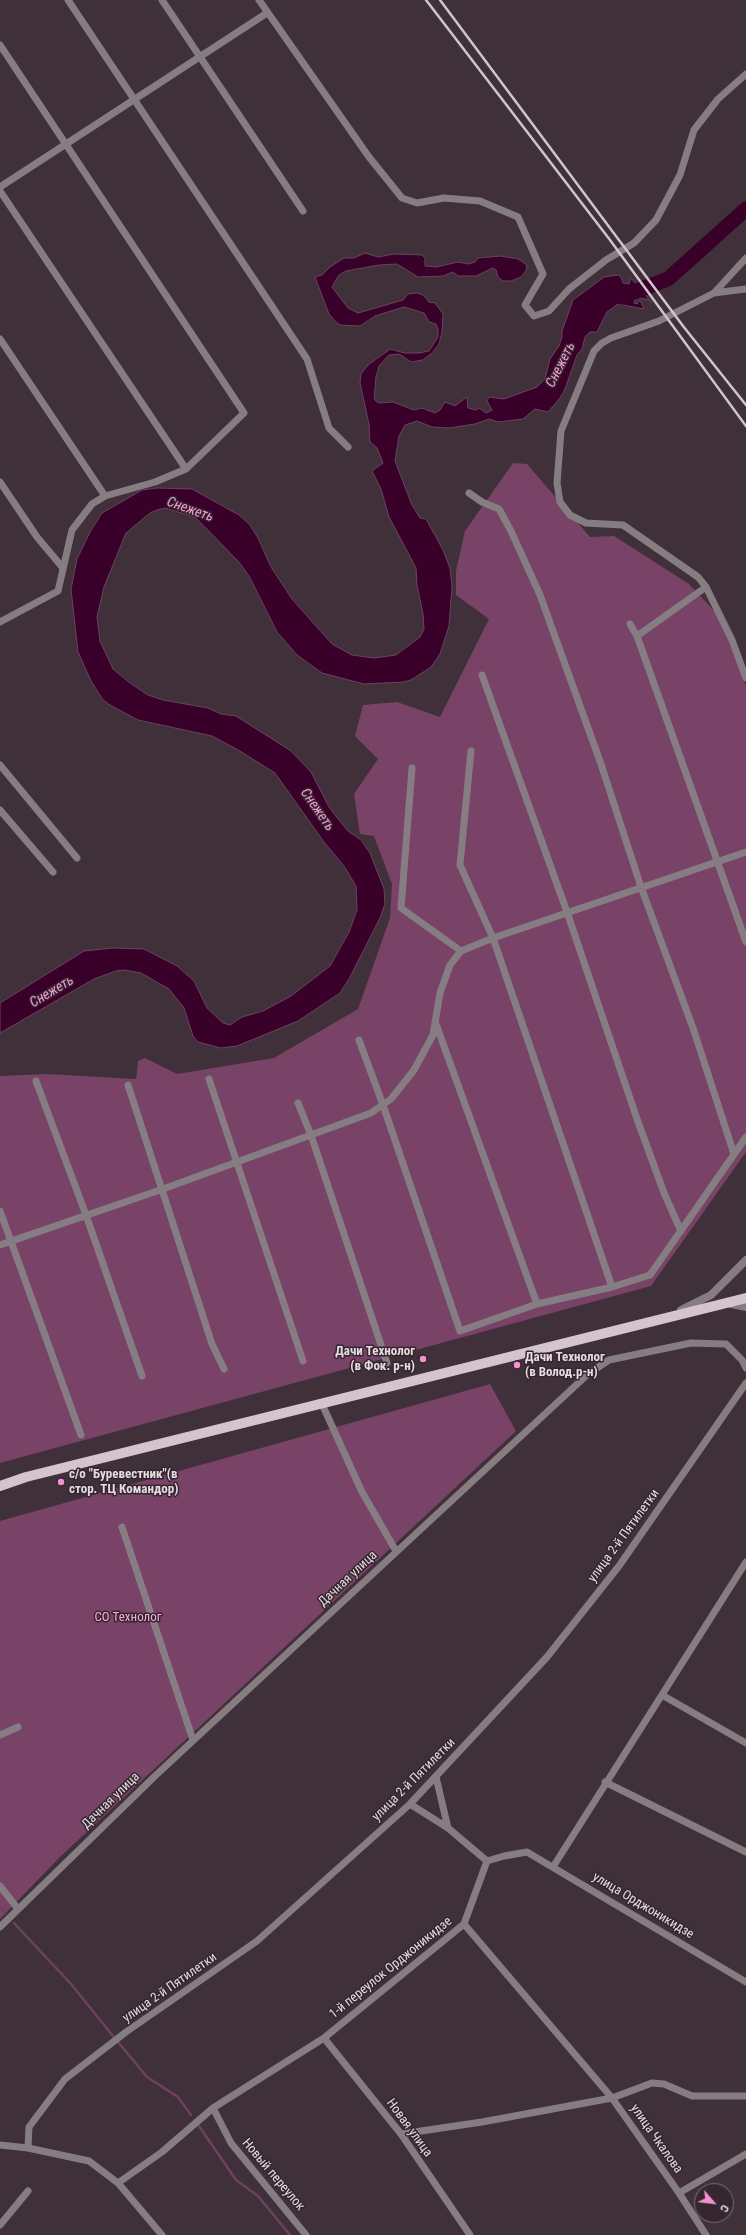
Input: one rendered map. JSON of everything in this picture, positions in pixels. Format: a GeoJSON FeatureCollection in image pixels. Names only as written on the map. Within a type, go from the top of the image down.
{"type":"FeatureCollection","features":[{"type":"Feature","properties":{"kind":"main road"},"geometry":{"type":"LineString","coordinates":[[0,1486],[26,1477],[746,1298]]}},
{"type":"Feature","properties":{"kind":"street"},"geometry":{"type":"LineString","coordinates":[[68,0],[307,359],[329,428],[348,447]]}},
{"type":"Feature","properties":{"kind":"street"},"geometry":{"type":"LineString","coordinates":[[162,0],[303,211]]}},
{"type":"Feature","properties":{"kind":"street"},"geometry":{"type":"LineString","coordinates":[[259,0],[369,157],[402,198],[417,203],[444,198],[480,201],[518,217],[543,274],[525,305],[534,316],[549,311],[569,289],[606,260],[634,243],[656,220],[680,175],[694,130],[718,99],[746,74]]}},
{"type":"Feature","properties":{"kind":"street"},"geometry":{"type":"LineString","coordinates":[[0,188],[67,145],[133,99],[267,13]]}},
{"type":"Feature","properties":{"kind":"street"},"geometry":{"type":"LineString","coordinates":[[0,45],[244,413],[186,469],[155,482],[105,496],[92,504],[72,530],[58,591],[0,622]]}},
{"type":"Feature","properties":{"kind":"street"},"geometry":{"type":"LineString","coordinates":[[0,191],[186,469]]}},
{"type":"Feature","properties":{"kind":"street"},"geometry":{"type":"LineString","coordinates":[[714,293],[746,258]]}},
{"type":"Feature","properties":{"kind":"street"},"geometry":{"type":"LineString","coordinates":[[746,289],[714,293],[659,321],[602,343],[594,351],[571,403],[561,431],[557,483],[560,502],[570,515],[586,523],[623,525],[698,577],[706,587],[732,640],[746,678]]}},
{"type":"Feature","properties":{"kind":"street"},"geometry":{"type":"LineString","coordinates":[[0,339],[105,496]]}},
{"type":"Feature","properties":{"kind":"street"},"geometry":{"type":"LineString","coordinates":[[0,482],[37,537],[63,568]]}},
{"type":"Feature","properties":{"kind":"street"},"geometry":{"type":"LineString","coordinates":[[469,493],[482,502],[499,510],[511,531],[540,595],[601,764],[641,887],[694,1028],[734,1154]]}},
{"type":"Feature","properties":{"kind":"street"},"geometry":{"type":"LineString","coordinates":[[637,636],[706,587]]}},
{"type":"Feature","properties":{"kind":"street"},"geometry":{"type":"LineString","coordinates":[[630,624],[637,636],[719,861],[746,942]]}},
{"type":"Feature","properties":{"kind":"street"},"geometry":{"type":"LineString","coordinates":[[482,675],[567,912],[664,1194],[681,1231]]}},
{"type":"Feature","properties":{"kind":"street"},"geometry":{"type":"LineString","coordinates":[[471,751],[460,865],[493,938],[612,1287]]}},
{"type":"Feature","properties":{"kind":"street"},"geometry":{"type":"LineString","coordinates":[[0,765],[77,858]]}},
{"type":"Feature","properties":{"kind":"street"},"geometry":{"type":"LineString","coordinates":[[412,768],[401,908],[461,951]]}},
{"type":"Feature","properties":{"kind":"street"},"geometry":{"type":"LineString","coordinates":[[0,810],[53,872]]}},
{"type":"Feature","properties":{"kind":"street"},"geometry":{"type":"LineString","coordinates":[[0,1245],[371,1114],[391,1100],[414,1070],[433,1035],[440,993],[450,965],[461,951],[567,912],[746,852]]}},
{"type":"Feature","properties":{"kind":"street"},"geometry":{"type":"LineString","coordinates":[[435,1022],[537,1304]]}},
{"type":"Feature","properties":{"kind":"street"},"geometry":{"type":"LineString","coordinates":[[359,1040],[383,1105],[460,1331],[537,1304],[612,1287],[650,1275],[746,1137]]}},
{"type":"Feature","properties":{"kind":"street"},"geometry":{"type":"LineString","coordinates":[[209,1079],[303,1361]]}},
{"type":"Feature","properties":{"kind":"street"},"geometry":{"type":"LineString","coordinates":[[36,1081],[86,1215],[142,1376]]}},
{"type":"Feature","properties":{"kind":"street"},"geometry":{"type":"LineString","coordinates":[[128,1085],[212,1344],[224,1369]]}},
{"type":"Feature","properties":{"kind":"street"},"geometry":{"type":"LineString","coordinates":[[298,1103],[311,1135],[387,1363]]}},
{"type":"Feature","properties":{"kind":"street"},"geometry":{"type":"LineString","coordinates":[[0,1211],[81,1435]]}},
{"type":"Feature","properties":{"kind":"street"},"geometry":{"type":"LineString","coordinates":[[652,1321],[687,1308],[711,1295],[746,1260]]}},
{"type":"Feature","properties":{"kind":"street"},"geometry":{"type":"LineString","coordinates":[[726,1303],[746,1308]]}},
{"type":"Feature","properties":{"kind":"street","name":"Дачная улица"},"geometry":{"type":"LineString","coordinates":[[0,1927],[72,1855],[193,1740],[588,1374],[609,1360],[691,1343],[726,1344],[742,1360],[746,1368]]}},
{"type":"Feature","properties":{"kind":"street","name":"улица 2-й Пятилетки"},"geometry":{"type":"LineString","coordinates":[[28,2148],[29,2127],[65,2079],[126,2032],[257,1941],[410,1804],[436,1777],[547,1656],[619,1566],[746,1383]]}},
{"type":"Feature","properties":{"kind":"street"},"geometry":{"type":"LineString","coordinates":[[322,1404],[362,1492],[396,1551]]}},
{"type":"Feature","properties":{"kind":"street"},"geometry":{"type":"LineString","coordinates":[[122,1527],[193,1740]]}},
{"type":"Feature","properties":{"kind":"street"},"geometry":{"type":"LineString","coordinates":[[553,1867],[605,1782],[745,1566]]}},
{"type":"Feature","properties":{"kind":"street"},"geometry":{"type":"LineString","coordinates":[[662,1694],[746,1743]]}},
{"type":"Feature","properties":{"kind":"street"},"geometry":{"type":"LineString","coordinates":[[0,1735],[18,1727]]}},
{"type":"Feature","properties":{"kind":"street"},"geometry":{"type":"LineString","coordinates":[[436,1777],[448,1828]]}},
{"type":"Feature","properties":{"kind":"street"},"geometry":{"type":"LineString","coordinates":[[605,1782],[746,1852]]}},
{"type":"Feature","properties":{"kind":"street"},"geometry":{"type":"LineString","coordinates":[[410,1804],[448,1828],[487,1862]]}},
{"type":"Feature","properties":{"kind":"street","name":"улица Орджоникидзе"},"geometry":{"type":"LineString","coordinates":[[487,1862],[527,1852],[746,1982]]}},
{"type":"Feature","properties":{"kind":"street","name":"1-й переулок Орджоникидзе"},"geometry":{"type":"LineString","coordinates":[[118,2183],[162,2152],[213,2108],[324,2038],[464,1924],[487,1862]]}},
{"type":"Feature","properties":{"kind":"street"},"geometry":{"type":"LineString","coordinates":[[0,1886],[18,1909]]}},
{"type":"Feature","properties":{"kind":"street","name":"улица Чкалова"},"geometry":{"type":"LineString","coordinates":[[464,1924],[612,2098],[679,2192],[706,2235]]}},
{"type":"Feature","properties":{"kind":"street","name":"Новая улица"},"geometry":{"type":"LineString","coordinates":[[324,2038],[401,2134],[470,2235]]}},
{"type":"Feature","properties":{"kind":"street"},"geometry":{"type":"LineString","coordinates":[[401,2134],[482,2122],[612,2098],[652,2083],[664,2084],[692,2096],[746,2096]]}},
{"type":"Feature","properties":{"kind":"street","name":"Новый переулок"},"geometry":{"type":"LineString","coordinates":[[213,2108],[231,2143],[306,2235]]}},
{"type":"Feature","properties":{"kind":"street"},"geometry":{"type":"LineString","coordinates":[[0,2145],[28,2148],[89,2161],[118,2183],[162,2235]]}},
{"type":"Feature","properties":{"kind":"street"},"geometry":{"type":"LineString","coordinates":[[679,2192],[746,2154]]}},
{"type":"Feature","properties":{"kind":"street"},"geometry":{"type":"LineString","coordinates":[[0,2225],[28,2191]]}},
{"type":"Feature","properties":{"kind":"green space"},"geometry":{"type":"Polygon","coordinates":[[[513,463],[527,464],[590,537],[614,536],[689,584],[722,619],[746,686],[746,1152],[651,1286],[0,1463],[0,1076],[47,1074],[136,1079],[138,1061],[145,1058],[177,1074],[274,1058],[358,1009],[390,918],[392,884],[374,836],[360,834],[354,794],[378,759],[355,736],[363,705],[397,702],[440,717],[489,619],[456,595],[456,571],[465,531],[513,463]]]}},
{"type":"Feature","properties":{"kind":"green space","name":"СО Технолог"},"geometry":{"type":"Polygon","coordinates":[[[490,1384],[516,1431],[60,1857],[0,1919],[0,1521],[490,1384]]]}},
{"type":"Feature","properties":{"kind":"water"},"geometry":{"type":"Polygon","coordinates":[[[365,253],[378,257],[394,254],[422,255],[425,258],[425,266],[436,267],[458,262],[468,264],[475,262],[478,258],[500,256],[518,259],[527,265],[526,271],[521,277],[511,281],[503,281],[498,277],[496,270],[493,268],[476,276],[458,276],[453,272],[443,276],[418,277],[397,264],[379,265],[346,271],[339,275],[332,287],[348,308],[358,313],[403,300],[408,294],[417,293],[423,295],[429,302],[435,303],[443,314],[442,332],[439,344],[432,353],[423,360],[411,362],[399,354],[389,355],[379,366],[376,377],[374,399],[378,403],[393,402],[414,410],[422,408],[435,413],[440,410],[445,402],[455,406],[467,397],[468,408],[476,410],[479,408],[486,413],[492,410],[487,401],[489,397],[504,399],[537,387],[545,379],[550,359],[559,346],[562,331],[573,300],[604,277],[618,275],[621,277],[623,283],[629,284],[631,278],[652,303],[649,300],[636,297],[634,303],[637,304],[640,300],[644,309],[618,304],[607,312],[597,332],[590,332],[585,337],[582,349],[577,355],[565,389],[560,398],[548,412],[535,409],[523,419],[498,422],[489,419],[475,424],[449,428],[432,427],[417,421],[405,425],[399,436],[395,461],[412,505],[420,518],[426,519],[443,550],[450,568],[452,586],[449,626],[440,654],[431,667],[411,680],[404,682],[364,684],[322,673],[297,655],[277,632],[249,576],[239,562],[195,517],[165,508],[150,513],[126,533],[104,587],[97,617],[100,641],[113,669],[148,695],[163,700],[208,708],[221,714],[236,716],[291,751],[311,772],[329,807],[338,819],[348,831],[361,840],[370,853],[384,889],[385,904],[380,918],[349,979],[340,993],[298,1021],[237,1046],[221,1048],[198,1042],[193,1036],[184,1008],[169,989],[141,973],[125,970],[116,971],[94,979],[0,1033],[0,1003],[84,951],[113,948],[144,949],[177,966],[194,981],[207,1008],[223,1023],[230,1025],[242,1017],[263,1011],[291,996],[330,966],[349,932],[357,910],[356,886],[344,866],[324,842],[275,773],[240,751],[212,736],[138,720],[103,700],[91,681],[78,652],[71,589],[77,559],[90,532],[102,513],[142,490],[157,488],[192,489],[239,515],[250,525],[258,538],[271,567],[292,599],[332,644],[352,655],[374,658],[396,655],[420,637],[424,629],[423,614],[417,585],[416,568],[389,517],[381,489],[372,471],[383,463],[377,448],[370,442],[369,424],[360,383],[361,374],[368,365],[390,349],[405,353],[429,351],[438,337],[438,329],[436,324],[429,322],[424,313],[404,307],[375,316],[360,326],[340,325],[334,320],[329,314],[315,277],[322,275],[330,267],[344,258],[354,258],[365,253]]]}},
{"type":"Feature","properties":{"kind":"waterway","name":"Снежеть"},"geometry":{"type":"LineString","coordinates":[[621,297],[668,279],[746,209]]}},
{"type":"Feature","properties":{"kind":"waterway"},"geometry":{"type":"LineString","coordinates":[[0,1907],[5,1913]]}},
{"type":"Feature","properties":{"kind":"waterway"},"geometry":{"type":"LineString","coordinates":[[14,1923],[71,1984],[113,2036]]}},
{"type":"Feature","properties":{"kind":"waterway"},"geometry":{"type":"LineString","coordinates":[[118,2042],[147,2077],[178,2097],[191,2115]]}},
{"type":"Feature","properties":{"kind":"waterway"},"geometry":{"type":"LineString","coordinates":[[199,2126],[236,2180],[258,2196],[290,2235]]}},
{"type":"Feature","properties":{"kind":"railway"},"geometry":{"type":"LineString","coordinates":[[426,0],[610,240],[746,426]]}},
{"type":"Feature","properties":{"kind":"railway"},"geometry":{"type":"LineString","coordinates":[[440,0],[683,326],[746,405]]}},
{"type":"Feature","properties":{"kind":"place","name":"Дачи Технолог (в Фок. р-н)"},"geometry":{"type":"Point","coordinates":[423,1359]}},
{"type":"Feature","properties":{"kind":"place","name":"Дачи Технолог (в Волод.р-н)"},"geometry":{"type":"Point","coordinates":[517,1365]}},
{"type":"Feature","properties":{"kind":"place","name":"с/о \"Буревестник\"(в стор. ТЦ Командор)"},"geometry":{"type":"Point","coordinates":[61,1482]}}]}
